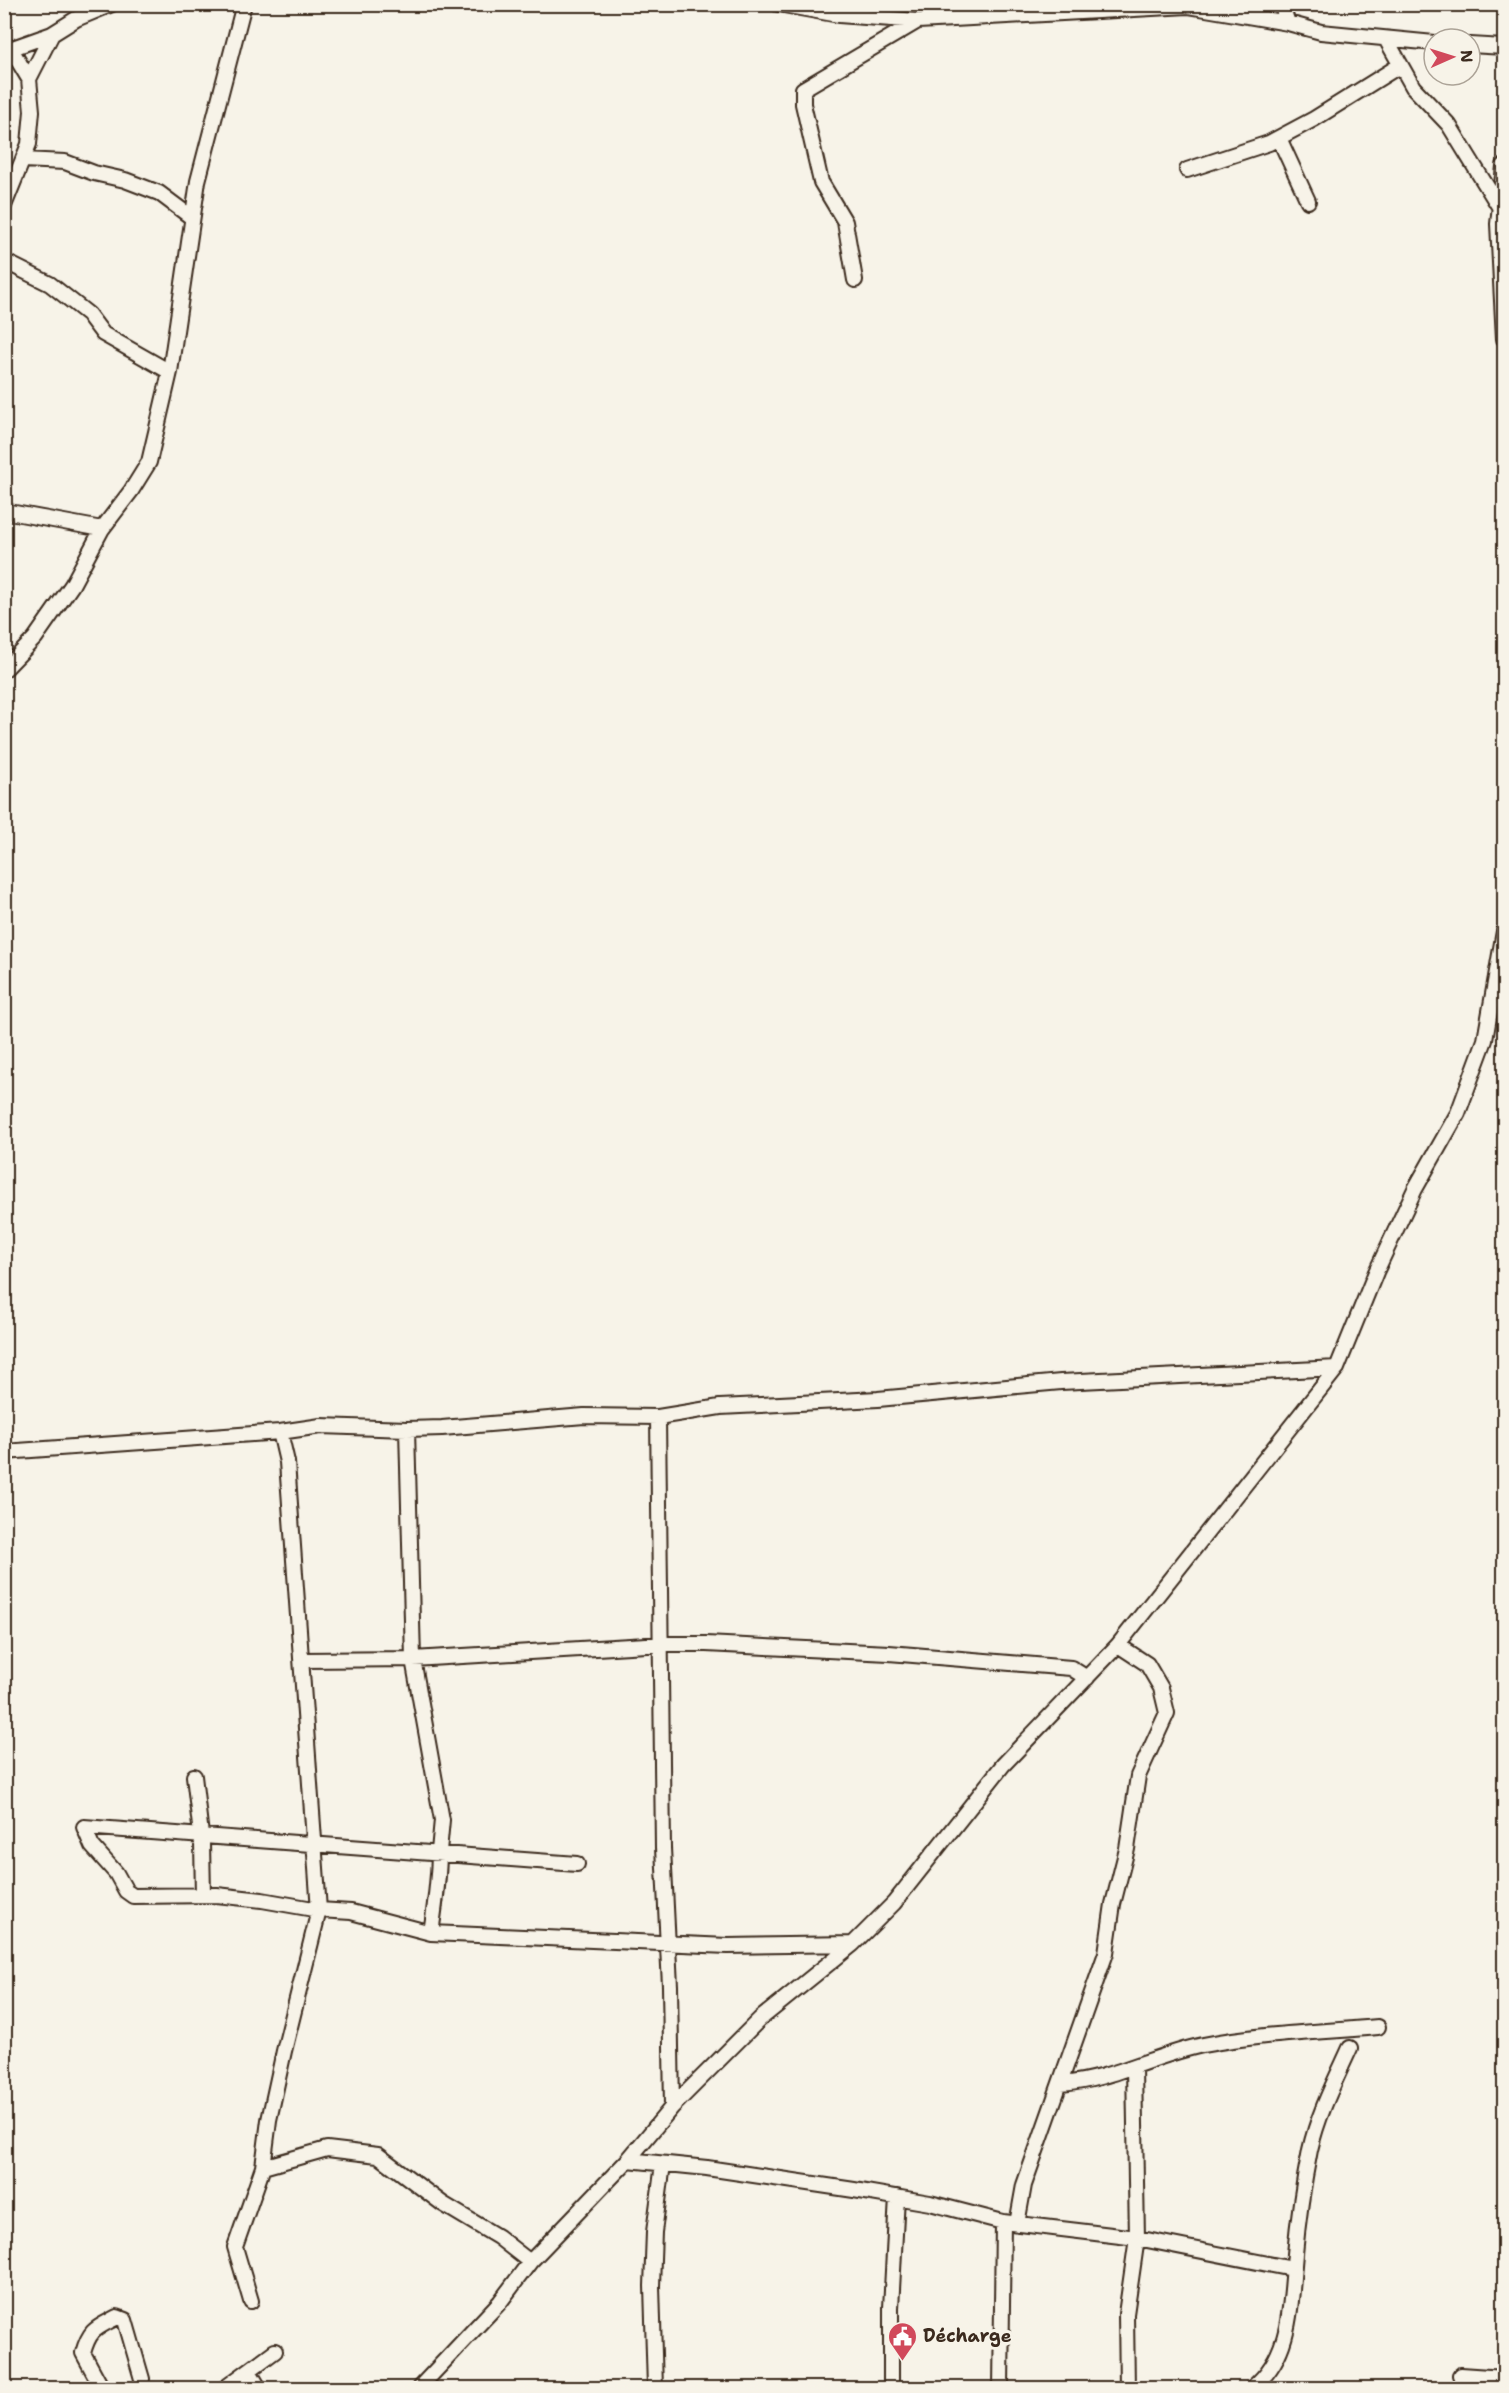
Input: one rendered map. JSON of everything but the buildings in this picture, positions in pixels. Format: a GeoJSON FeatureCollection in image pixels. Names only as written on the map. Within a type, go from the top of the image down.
{"type":"FeatureCollection","features":[{"type":"Feature","properties":{"kind":"street"},"geometry":{"type":"LineString","coordinates":[[4,206],[28,144],[32,111],[29,79],[7,49],[52,34],[76,19],[112,4]]}},
{"type":"Feature","properties":{"kind":"street"},"geometry":{"type":"LineString","coordinates":[[4,670],[35,638],[72,585],[102,529],[131,491],[149,462],[171,372],[191,217],[224,75],[244,4]]}},
{"type":"Feature","properties":{"kind":"street"},"geometry":{"type":"LineString","coordinates":[[778,4],[839,15],[918,21],[1188,5],[1288,23],[1321,32],[1422,42]]}},
{"type":"Feature","properties":{"kind":"street"},"geometry":{"type":"LineString","coordinates":[[1281,4],[1288,23]]}},
{"type":"Feature","properties":{"kind":"street"},"geometry":{"type":"LineString","coordinates":[[855,280],[845,222],[821,183],[803,104],[803,89],[918,21]]}},
{"type":"Feature","properties":{"kind":"street"},"geometry":{"type":"LineString","coordinates":[[29,79],[52,34]]}},
{"type":"Feature","properties":{"kind":"street"},"geometry":{"type":"LineString","coordinates":[[1386,39],[1399,66],[1413,87],[1449,125],[1500,208]]}},
{"type":"Feature","properties":{"kind":"street"},"geometry":{"type":"LineString","coordinates":[[1482,46],[1504,47]]}},
{"type":"Feature","properties":{"kind":"street"},"geometry":{"type":"LineString","coordinates":[[1187,170],[1279,138],[1399,66]]}},
{"type":"Feature","properties":{"kind":"street"},"geometry":{"type":"LineString","coordinates":[[1279,138],[1308,201]]}},
{"type":"Feature","properties":{"kind":"street"},"geometry":{"type":"LineString","coordinates":[[23,160],[64,162],[94,173],[125,180],[159,193],[191,217]]}},
{"type":"Feature","properties":{"kind":"street"},"geometry":{"type":"LineString","coordinates":[[1504,166],[1498,224],[1504,339]]}},
{"type":"Feature","properties":{"kind":"street"},"geometry":{"type":"LineString","coordinates":[[4,261],[50,284],[88,314],[103,334],[171,372]]}},
{"type":"Feature","properties":{"kind":"street"},"geometry":{"type":"LineString","coordinates":[[4,511],[102,529]]}},
{"type":"Feature","properties":{"kind":"street"},"geometry":{"type":"LineString","coordinates":[[419,2388],[500,2302],[530,2262],[628,2160],[672,2107],[760,2019],[853,1944],[894,1903],[1003,1765],[1118,1645],[1337,1368],[1376,1272],[1410,1199],[1458,1113],[1485,1040],[1504,931]]}},
{"type":"Feature","properties":{"kind":"street"},"geometry":{"type":"LineString","coordinates":[[4,1452],[280,1432],[321,1425],[407,1429],[584,1416],[658,1417],[720,1407],[878,1399],[1019,1384],[1337,1368]]}},
{"type":"Feature","properties":{"kind":"street"},"geometry":{"type":"LineString","coordinates":[[658,1417],[672,2107]]}},
{"type":"Feature","properties":{"kind":"street"},"geometry":{"type":"LineString","coordinates":[[407,1429],[413,1659],[442,1820],[431,1933]]}},
{"type":"Feature","properties":{"kind":"street"},"geometry":{"type":"LineString","coordinates":[[251,2301],[235,2247],[264,2167],[269,2120],[319,1910],[303,1660],[287,1462],[280,1432]]}},
{"type":"Feature","properties":{"kind":"street"},"geometry":{"type":"LineString","coordinates":[[303,1660],[413,1659],[663,1644],[889,1653],[1071,1668],[1087,1678]]}},
{"type":"Feature","properties":{"kind":"street"},"geometry":{"type":"LineString","coordinates":[[1001,2388],[1010,2223],[1106,1953],[1113,1904],[1127,1849],[1138,1776],[1167,1713],[1161,1688],[1147,1664],[1118,1645]]}},
{"type":"Feature","properties":{"kind":"street"},"geometry":{"type":"LineString","coordinates":[[194,1776],[201,1836],[203,1895]]}},
{"type":"Feature","properties":{"kind":"street"},"geometry":{"type":"LineString","coordinates":[[578,1864],[84,1827],[92,1846],[116,1873],[126,1891],[133,1896],[203,1895],[262,1900],[319,1910],[351,1912],[431,1933],[728,1946],[853,1944]]}},
{"type":"Feature","properties":{"kind":"street"},"geometry":{"type":"LineString","coordinates":[[1061,2084],[1089,2082],[1201,2046],[1255,2037],[1378,2027]]}},
{"type":"Feature","properties":{"kind":"street"},"geometry":{"type":"LineString","coordinates":[[1252,2388],[1268,2373],[1284,2342],[1290,2319],[1301,2199],[1311,2148],[1322,2112],[1350,2049]]}},
{"type":"Feature","properties":{"kind":"street"},"geometry":{"type":"LineString","coordinates":[[1126,2388],[1126,2314],[1137,2238],[1134,2067]]}},
{"type":"Feature","properties":{"kind":"street"},"geometry":{"type":"LineString","coordinates":[[264,2167],[327,2149],[378,2155],[443,2204],[498,2237],[530,2262]]}},
{"type":"Feature","properties":{"kind":"street"},"geometry":{"type":"LineString","coordinates":[[628,2160],[707,2168],[897,2197],[1010,2223],[1137,2238],[1293,2269]]}},
{"type":"Feature","properties":{"kind":"street"},"geometry":{"type":"LineString","coordinates":[[655,2388],[652,2286],[654,2232],[663,2164]]}},
{"type":"Feature","properties":{"kind":"street"},"geometry":{"type":"LineString","coordinates":[[891,2388],[891,2308],[897,2197]]}},
{"type":"Feature","properties":{"kind":"street"},"geometry":{"type":"LineString","coordinates":[[102,2388],[84,2353],[87,2339],[99,2324],[117,2317],[125,2320],[142,2379]]}},
{"type":"Feature","properties":{"kind":"street"},"geometry":{"type":"LineString","coordinates":[[225,2388],[275,2350]]}},
{"type":"Feature","properties":{"kind":"street"},"geometry":{"type":"LineString","coordinates":[[249,2371],[259,2388]]}},
{"type":"Feature","properties":{"kind":"street"},"geometry":{"type":"LineString","coordinates":[[1464,2388],[1460,2375],[1504,2378]]}},
{"type":"Feature","properties":{"kind":"place","name":"Décharge"},"geometry":{"type":"Point","coordinates":[902,2362]}}]}
